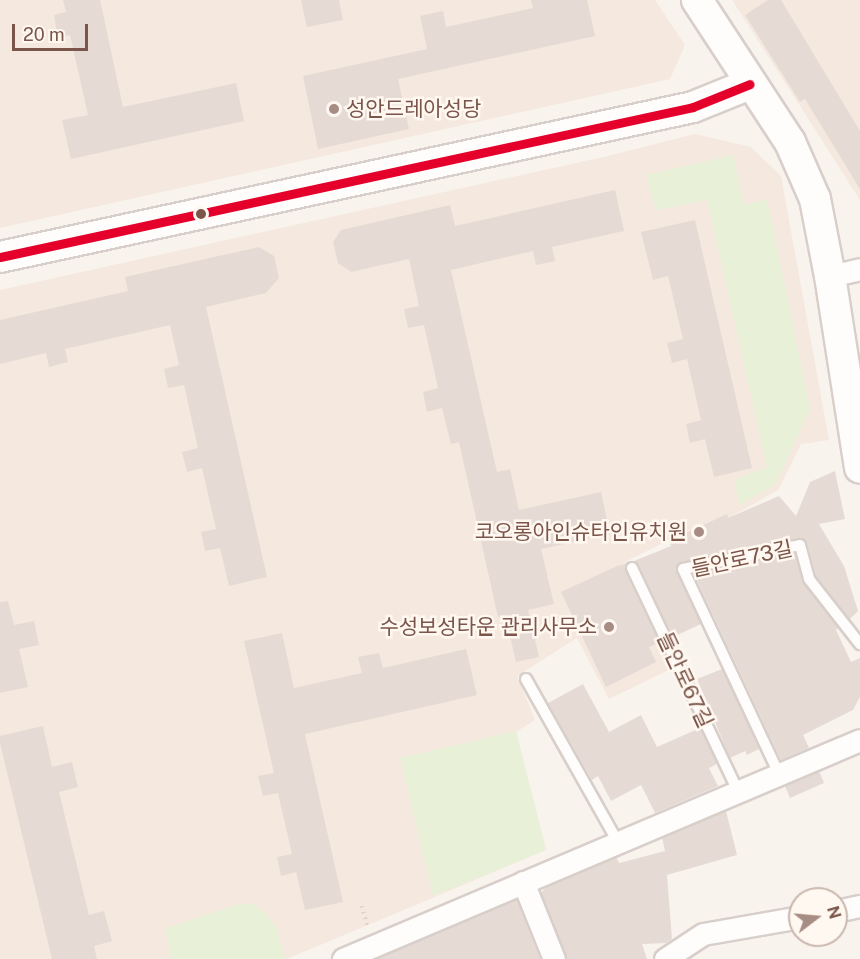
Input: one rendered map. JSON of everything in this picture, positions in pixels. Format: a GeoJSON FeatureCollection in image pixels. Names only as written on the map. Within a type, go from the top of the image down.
{"type":"FeatureCollection","features":[{"type":"Feature","properties":{"kind":"main road"},"geometry":{"type":"LineString","coordinates":[[698,0],[750,84],[790,142],[815,199],[830,276],[860,468]]}},
{"type":"Feature","properties":{"kind":"main road"},"geometry":{"type":"LineString","coordinates":[[0,257],[693,107],[750,84]]}},
{"type":"Feature","properties":{"kind":"street"},"geometry":{"type":"LineString","coordinates":[[830,276],[860,269]]}},
{"type":"Feature","properties":{"kind":"street"},"geometry":{"type":"LineString","coordinates":[[343,959],[377,952],[523,882],[860,740]]}},
{"type":"Feature","properties":{"kind":"street"},"geometry":{"type":"LineString","coordinates":[[523,882],[554,959]]}},
{"type":"Feature","properties":{"kind":"street"},"geometry":{"type":"LineString","coordinates":[[665,959],[703,934],[788,919]]}},
{"type":"Feature","properties":{"kind":"lane","name":"들안로73길"},"geometry":{"type":"LineString","coordinates":[[779,774],[683,569],[800,545],[809,579],[860,644]]}},
{"type":"Feature","properties":{"kind":"lane","name":"들안로67길"},"geometry":{"type":"LineString","coordinates":[[632,568],[738,791]]}},
{"type":"Feature","properties":{"kind":"lane"},"geometry":{"type":"LineString","coordinates":[[526,679],[618,842]]}},
{"type":"Feature","properties":{"kind":"shaded area"},"geometry":{"type":"Polygon","coordinates":[[[0,0],[655,0],[685,45],[670,79],[0,228],[0,0]]]}},
{"type":"Feature","properties":{"kind":"shaded area"},"geometry":{"type":"Polygon","coordinates":[[[732,0],[860,0],[860,200],[800,106],[732,0]]]}},
{"type":"Feature","properties":{"kind":"shaded area"},"geometry":{"type":"Polygon","coordinates":[[[695,134],[751,147],[781,176],[829,440],[801,444],[778,490],[732,516],[738,553],[680,566],[671,539],[625,562],[675,667],[609,699],[577,638],[517,676],[535,720],[516,732],[546,850],[287,959],[0,959],[0,290],[608,156],[695,134]]]}},
{"type":"Feature","properties":{"kind":"green space"},"geometry":{"type":"Polygon","coordinates":[[[733,155],[744,205],[767,199],[810,409],[775,485],[739,505],[734,480],[767,467],[707,200],[656,210],[646,175],[733,155]]]}},
{"type":"Feature","properties":{"kind":"green space"},"geometry":{"type":"Polygon","coordinates":[[[516,731],[546,850],[433,896],[400,758],[516,731]]]}},
{"type":"Feature","properties":{"kind":"green space"},"geometry":{"type":"Polygon","coordinates":[[[239,904],[254,904],[266,914],[276,927],[285,959],[170,959],[166,928],[239,904]]]}},
{"type":"Feature","properties":{"kind":"building"},"geometry":{"type":"Polygon","coordinates":[[[63,0],[100,0],[123,107],[236,83],[244,121],[71,159],[62,120],[88,115],[70,35],[58,38],[54,15],[66,12],[63,0]]]}},
{"type":"Feature","properties":{"kind":"building"},"geometry":{"type":"Polygon","coordinates":[[[301,0],[339,0],[343,20],[307,27],[301,0]]]}},
{"type":"Feature","properties":{"kind":"building"},"geometry":{"type":"Polygon","coordinates":[[[531,0],[587,0],[595,36],[398,79],[409,129],[318,149],[303,76],[427,49],[420,16],[443,11],[446,27],[533,8],[531,0]]]}},
{"type":"Feature","properties":{"kind":"building"},"geometry":{"type":"Polygon","coordinates":[[[768,0],[781,0],[860,131],[860,189],[805,99],[800,102],[745,15],[768,0]]]}},
{"type":"Feature","properties":{"kind":"building"},"geometry":{"type":"Polygon","coordinates":[[[615,190],[624,231],[552,247],[555,261],[536,265],[533,251],[451,270],[497,472],[510,469],[519,510],[601,492],[610,534],[541,549],[554,604],[528,610],[539,657],[516,662],[505,615],[498,617],[459,442],[451,444],[442,408],[427,412],[423,392],[438,388],[424,325],[408,328],[404,309],[419,306],[409,259],[351,272],[338,263],[333,242],[341,230],[450,205],[455,226],[615,190]]]}},
{"type":"Feature","properties":{"kind":"building"},"geometry":{"type":"Polygon","coordinates":[[[695,220],[752,468],[714,477],[705,439],[690,443],[686,424],[701,420],[687,359],[672,363],[667,343],[683,339],[668,276],[653,280],[641,232],[695,220]]]}},
{"type":"Feature","properties":{"kind":"building"},"geometry":{"type":"Polygon","coordinates":[[[259,247],[274,256],[279,278],[266,293],[206,307],[267,577],[229,586],[220,548],[205,551],[201,532],[216,529],[202,468],[187,472],[182,452],[198,448],[184,385],[168,388],[164,369],[179,365],[170,325],[65,349],[68,362],[49,367],[46,353],[0,364],[0,320],[128,291],[125,277],[259,247]]]}},
{"type":"Feature","properties":{"kind":"building"},"geometry":{"type":"Polygon","coordinates":[[[835,471],[845,519],[819,524],[844,566],[858,611],[850,619],[816,576],[807,543],[798,538],[678,563],[676,572],[701,624],[673,637],[639,565],[634,561],[671,546],[669,541],[727,514],[728,518],[779,496],[796,516],[810,482],[835,471]]]}},
{"type":"Feature","properties":{"kind":"building"},"geometry":{"type":"Polygon","coordinates":[[[795,554],[803,583],[838,628],[836,630],[851,662],[860,658],[860,697],[853,710],[803,735],[809,748],[781,760],[694,574],[795,554]]]}},
{"type":"Feature","properties":{"kind":"building","name":"수성보성타운 관리사무소"},"geometry":{"type":"Polygon","coordinates":[[[626,564],[625,571],[659,643],[649,647],[656,662],[606,687],[561,592],[626,564]]]}},
{"type":"Feature","properties":{"kind":"building"},"geometry":{"type":"Polygon","coordinates":[[[8,601],[14,625],[34,621],[39,645],[19,649],[28,687],[0,693],[0,602],[8,601]]]}},
{"type":"Feature","properties":{"kind":"building"},"geometry":{"type":"Polygon","coordinates":[[[282,633],[294,688],[362,673],[358,657],[379,653],[383,668],[466,649],[477,695],[305,734],[343,902],[305,910],[296,872],[281,876],[277,857],[292,854],[278,793],[263,796],[258,776],[274,773],[244,641],[282,633]]]}},
{"type":"Feature","properties":{"kind":"building"},"geometry":{"type":"Polygon","coordinates":[[[722,669],[759,749],[747,755],[745,751],[730,758],[697,679],[722,669]]]}},
{"type":"Feature","properties":{"kind":"building"},"geometry":{"type":"Polygon","coordinates":[[[583,684],[609,732],[641,715],[657,747],[700,728],[717,764],[709,768],[718,786],[655,813],[641,785],[611,801],[598,776],[592,780],[548,703],[583,684]]]}},
{"type":"Feature","properties":{"kind":"building"},"geometry":{"type":"Polygon","coordinates":[[[43,726],[52,767],[72,762],[78,787],[59,792],[89,915],[104,911],[112,941],[94,946],[97,959],[52,959],[0,743],[0,736],[43,726]]]}},
{"type":"Feature","properties":{"kind":"building"},"geometry":{"type":"Polygon","coordinates":[[[819,771],[824,783],[790,798],[785,786],[819,771]]]}},
{"type":"Feature","properties":{"kind":"building"},"geometry":{"type":"Polygon","coordinates":[[[726,811],[737,855],[667,875],[672,939],[666,943],[642,944],[647,959],[566,959],[541,893],[546,887],[616,857],[619,863],[665,851],[662,838],[726,811]]]}},
{"type":"Feature","properties":{"kind":"building"},"geometry":{"type":"Polygon","coordinates":[[[516,899],[540,959],[376,959],[516,899]]]}},
{"type":"Feature","properties":{"kind":"transit line"},"geometry":{"type":"LineString","coordinates":[[0,257],[693,107],[750,84]]}},
{"type":"Feature","properties":{"kind":"place","name":"성안드레아성당"},"geometry":{"type":"Point","coordinates":[334,109]}},
{"type":"Feature","properties":{"kind":"place","name":"코오롱아인슈타인유치원"},"geometry":{"type":"Point","coordinates":[699,532]}},
{"type":"Feature","properties":{"kind":"place","name":"수성보성타운 관리사무소"},"geometry":{"type":"Point","coordinates":[609,627]}}]}
